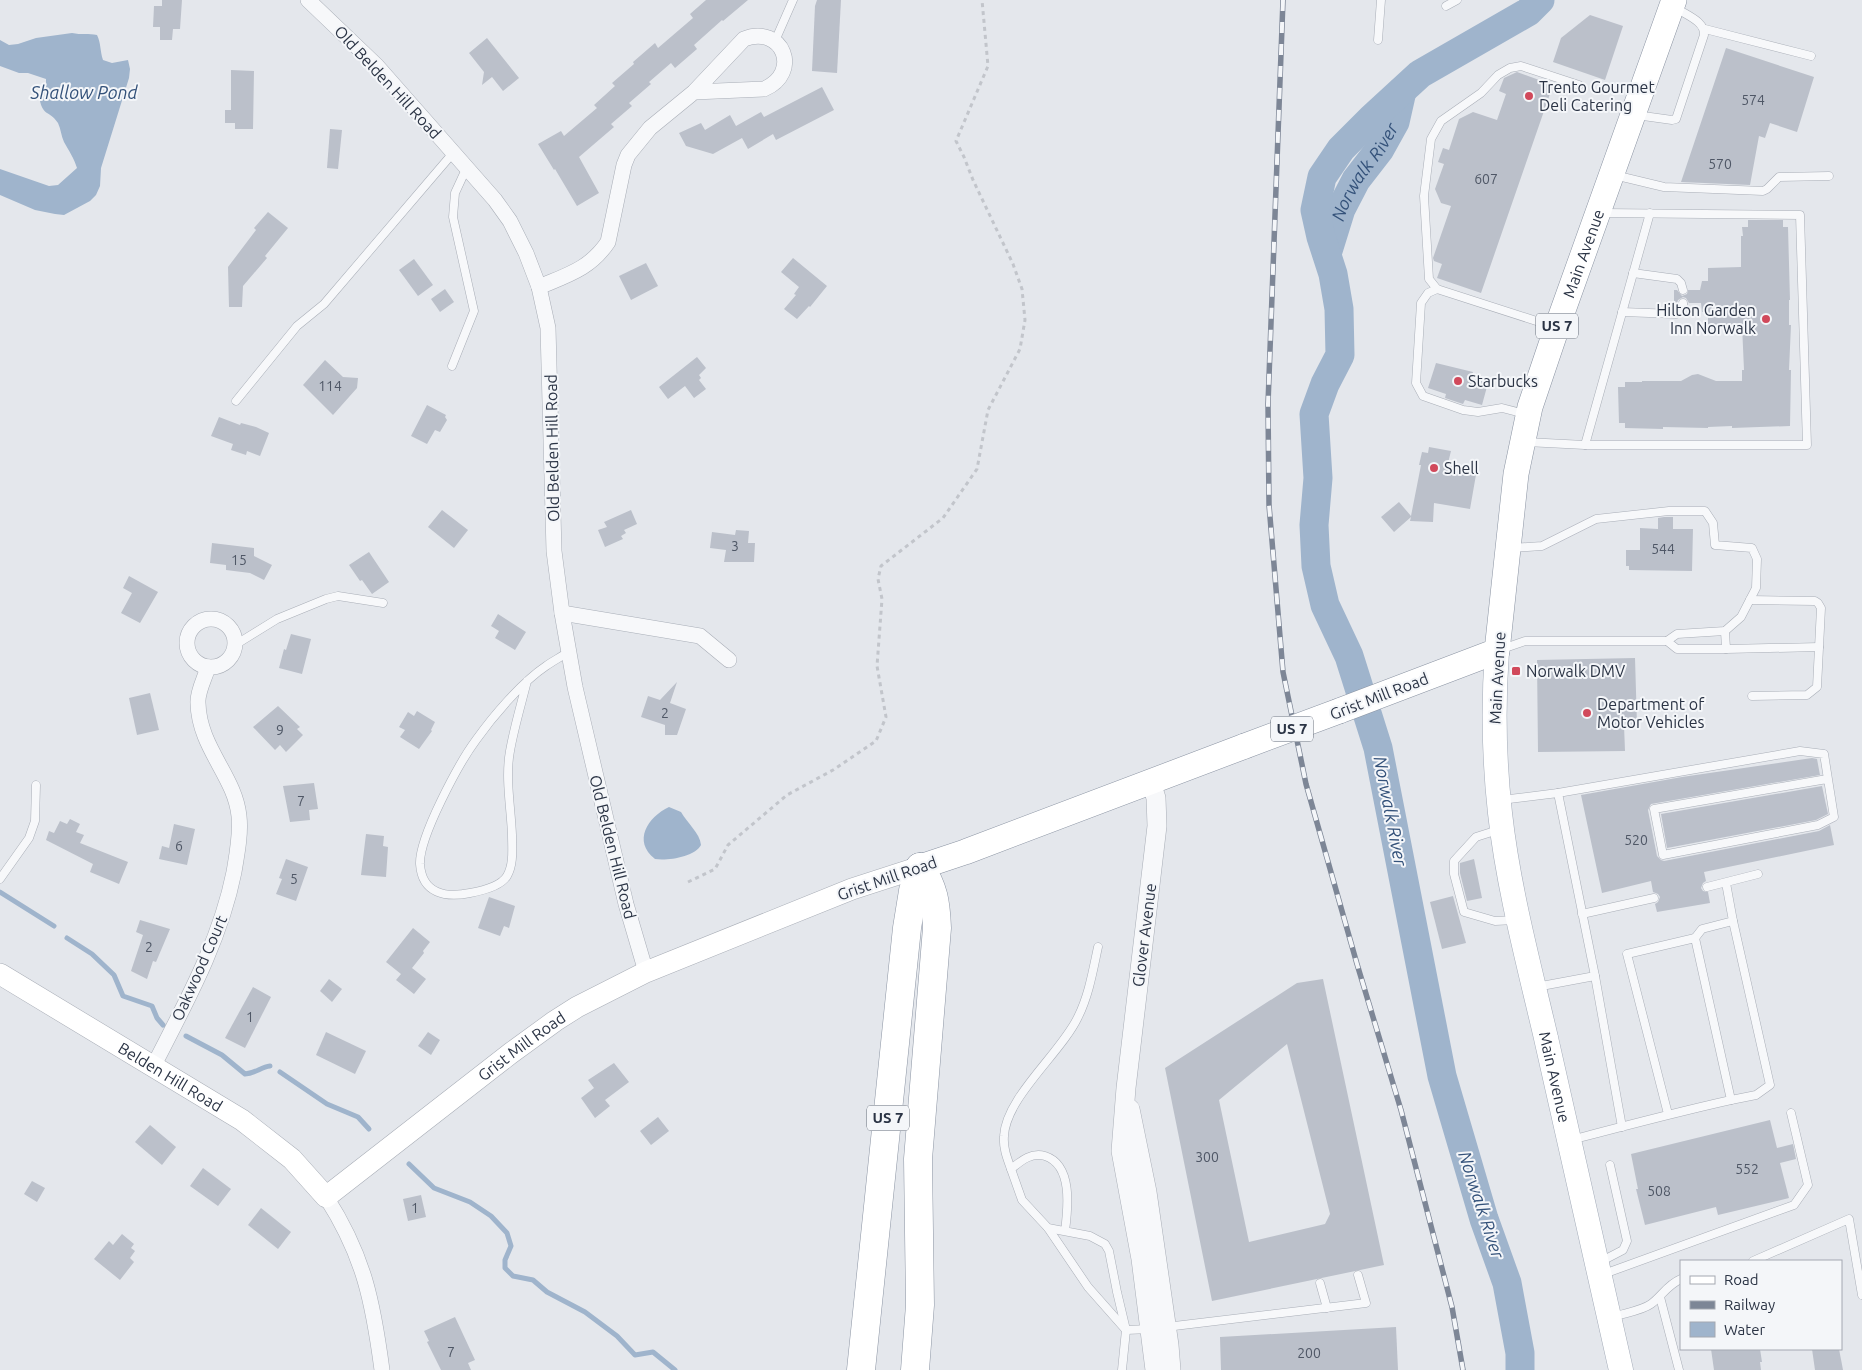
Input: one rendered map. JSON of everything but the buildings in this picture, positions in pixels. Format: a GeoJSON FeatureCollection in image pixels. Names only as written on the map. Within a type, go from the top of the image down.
{"type":"FeatureCollection","features":[{"type":"Feature","properties":{"kind":"highway","name":"Main Avenue"},"geometry":{"type":"LineString","coordinates":[[1497,651],[1516,474],[1529,415],[1557,327],[1673,3]]}},
{"type":"Feature","properties":{"kind":"highway","name":"Grist Mill Road"},"geometry":{"type":"LineString","coordinates":[[920,867],[1152,782],[1497,651]]}},
{"type":"Feature","properties":{"kind":"highway","name":"US 7"},"geometry":{"type":"LineString","coordinates":[[862,1370],[907,928],[913,891],[920,867]]}},
{"type":"Feature","properties":{"kind":"highway","name":"US 7"},"geometry":{"type":"LineString","coordinates":[[915,1370],[920,1305],[917,1187],[937,928],[934,893],[930,881],[920,867]]}},
{"type":"Feature","properties":{"kind":"main road","name":"Main Avenue"},"geometry":{"type":"LineString","coordinates":[[1497,651],[1494,696],[1496,764],[1503,829],[1534,987],[1621,1370]]}},
{"type":"Feature","properties":{"kind":"main road","name":"Grist Mill Road"},"geometry":{"type":"LineString","coordinates":[[326,1197],[511,1053],[555,1021],[586,1003],[646,972],[852,889],[920,867]]}},
{"type":"Feature","properties":{"kind":"main road","name":"Belden Hill Road"},"geometry":{"type":"LineString","coordinates":[[0,974],[242,1120],[292,1159],[326,1197]]}},
{"type":"Feature","properties":{"kind":"street","name":"Old Belden Hill Road"},"geometry":{"type":"LineString","coordinates":[[308,0],[376,66],[495,200],[510,221],[526,253],[539,288],[548,328],[554,551],[568,652],[574,687],[626,904],[646,972]]}},
{"type":"Feature","properties":{"kind":"street"},"geometry":{"type":"LineString","coordinates":[[539,288],[584,268],[601,253],[608,242],[624,164],[628,154],[650,128],[694,92],[744,39],[761,35],[775,41],[782,49],[785,58],[784,69],[773,85],[764,89],[694,92]]}},
{"type":"Feature","properties":{"kind":"street"},"geometry":{"type":"LineString","coordinates":[[562,613],[700,636],[729,660]]}},
{"type":"Feature","properties":{"kind":"street"},"geometry":{"type":"LineString","coordinates":[[215,620],[230,628],[235,644],[229,659],[216,667],[208,667],[200,665],[193,660],[188,652],[188,635],[199,622],[215,620]]}},
{"type":"Feature","properties":{"kind":"street","name":"Oakwood Court"},"geometry":{"type":"LineString","coordinates":[[153,1067],[207,958],[220,926],[230,891],[238,850],[239,816],[236,800],[231,786],[213,756],[200,723],[197,701],[208,667]]}},
{"type":"Feature","properties":{"kind":"street","name":"Glover Avenue"},"geometry":{"type":"LineString","coordinates":[[1152,782],[1156,798],[1157,826],[1126,1088],[1147,1192],[1159,1328],[1156,1370]]}},
{"type":"Feature","properties":{"kind":"street"},"geometry":{"type":"LineString","coordinates":[[326,1197],[350,1238],[367,1282],[376,1324],[382,1370]]}},
{"type":"Feature","properties":{"kind":"street","name":"Glover Avenue"},"geometry":{"type":"LineString","coordinates":[[1159,1328],[1171,1370]]}},
{"type":"Feature","properties":{"kind":"lane"},"geometry":{"type":"LineString","coordinates":[[775,41],[793,0]]}},
{"type":"Feature","properties":{"kind":"lane"},"geometry":{"type":"LineString","coordinates":[[1378,40],[1381,0]]}},
{"type":"Feature","properties":{"kind":"lane"},"geometry":{"type":"LineString","coordinates":[[1446,6],[1457,0]]}},
{"type":"Feature","properties":{"kind":"lane"},"geometry":{"type":"LineString","coordinates":[[1634,115],[1676,119],[1705,29],[1702,24],[1673,3]]}},
{"type":"Feature","properties":{"kind":"lane"},"geometry":{"type":"LineString","coordinates":[[1705,29],[1811,56]]}},
{"type":"Feature","properties":{"kind":"lane"},"geometry":{"type":"LineString","coordinates":[[1557,327],[1437,289],[1429,279],[1424,196],[1431,139],[1441,121],[1482,93],[1498,75],[1510,68],[1521,66],[1580,85]]}},
{"type":"Feature","properties":{"kind":"lane"},"geometry":{"type":"LineString","coordinates":[[236,401],[297,326],[331,297],[453,153]]}},
{"type":"Feature","properties":{"kind":"lane"},"geometry":{"type":"LineString","coordinates":[[452,366],[474,312],[453,218],[455,193],[466,167]]}},
{"type":"Feature","properties":{"kind":"lane"},"geometry":{"type":"LineString","coordinates":[[1612,175],[1664,187],[1763,191],[1779,177],[1828,176]]}},
{"type":"Feature","properties":{"kind":"lane"},"geometry":{"type":"LineString","coordinates":[[1522,442],[1585,445],[1808,445],[1800,215],[1599,213]]}},
{"type":"Feature","properties":{"kind":"lane"},"geometry":{"type":"LineString","coordinates":[[1585,445],[1650,213]]}},
{"type":"Feature","properties":{"kind":"lane"},"geometry":{"type":"LineString","coordinates":[[1633,273],[1677,280],[1681,283],[1683,290]]}},
{"type":"Feature","properties":{"kind":"lane"},"geometry":{"type":"LineString","coordinates":[[1437,289],[1428,293],[1421,304],[1416,383],[1418,390],[1423,396],[1463,410],[1478,412],[1502,408],[1529,415]]}},
{"type":"Feature","properties":{"kind":"lane"},"geometry":{"type":"LineString","coordinates":[[1622,312],[1676,314],[1683,306],[1683,303]]}},
{"type":"Feature","properties":{"kind":"lane"},"geometry":{"type":"LineString","coordinates":[[1497,651],[1525,641],[1667,641],[1677,634],[1725,631],[1741,617],[1756,588],[1757,559],[1752,548],[1716,545],[1713,523],[1705,511],[1669,511],[1596,519],[1542,546],[1507,548]]}},
{"type":"Feature","properties":{"kind":"lane"},"geometry":{"type":"LineString","coordinates":[[235,644],[277,619],[326,599],[338,596],[382,603]]}},
{"type":"Feature","properties":{"kind":"lane"},"geometry":{"type":"LineString","coordinates":[[1750,600],[1815,601],[1821,608],[1817,687],[1807,695],[1752,696]]}},
{"type":"Feature","properties":{"kind":"lane"},"geometry":{"type":"LineString","coordinates":[[1725,631],[1726,649]]}},
{"type":"Feature","properties":{"kind":"lane"},"geometry":{"type":"LineString","coordinates":[[1667,641],[1677,650],[1819,647]]}},
{"type":"Feature","properties":{"kind":"lane"},"geometry":{"type":"LineString","coordinates":[[527,681],[510,752],[508,774],[512,818],[512,861],[507,876],[496,885],[472,893],[449,896],[434,891],[428,885],[420,863],[431,822],[453,777],[475,741],[527,681],[568,652]]}},
{"type":"Feature","properties":{"kind":"lane"},"geometry":{"type":"LineString","coordinates":[[1499,800],[1558,793],[1800,751],[1824,754],[1828,779],[1834,818],[1818,825],[1663,855],[1654,809],[1828,779]]}},
{"type":"Feature","properties":{"kind":"lane"},"geometry":{"type":"LineString","coordinates":[[0,879],[29,838],[35,821],[36,785]]}},
{"type":"Feature","properties":{"kind":"lane"},"geometry":{"type":"LineString","coordinates":[[1558,793],[1595,976],[1622,1127]]}},
{"type":"Feature","properties":{"kind":"lane"},"geometry":{"type":"LineString","coordinates":[[1503,829],[1476,837],[1454,861],[1454,874],[1464,912],[1495,921],[1520,919]]}},
{"type":"Feature","properties":{"kind":"lane"},"geometry":{"type":"LineString","coordinates":[[1707,887],[1758,874]]}},
{"type":"Feature","properties":{"kind":"lane"},"geometry":{"type":"LineString","coordinates":[[1569,1140],[1668,1114],[1756,1095],[1770,1085],[1726,883]]}},
{"type":"Feature","properties":{"kind":"lane"},"geometry":{"type":"LineString","coordinates":[[1582,914],[1654,898]]}},
{"type":"Feature","properties":{"kind":"lane"},"geometry":{"type":"LineString","coordinates":[[1668,1114],[1627,954],[1694,938],[1702,929],[1733,921]]}},
{"type":"Feature","properties":{"kind":"lane"},"geometry":{"type":"LineString","coordinates":[[1694,938],[1731,1100]]}},
{"type":"Feature","properties":{"kind":"lane"},"geometry":{"type":"LineString","coordinates":[[1098,947],[1088,990],[1078,1017],[1063,1043],[1011,1109],[1004,1134],[1005,1154],[1022,1200],[1048,1228],[1088,1287],[1126,1330]]}},
{"type":"Feature","properties":{"kind":"lane"},"geometry":{"type":"LineString","coordinates":[[1534,987],[1595,976]]}},
{"type":"Feature","properties":{"kind":"lane"},"geometry":{"type":"LineString","coordinates":[[1598,1269],[1794,1205],[1808,1185],[1791,1113]]}},
{"type":"Feature","properties":{"kind":"lane"},"geometry":{"type":"LineString","coordinates":[[1011,1169],[1023,1159],[1038,1154],[1054,1159],[1062,1169],[1065,1183],[1068,1208],[1065,1231]]}},
{"type":"Feature","properties":{"kind":"lane"},"geometry":{"type":"LineString","coordinates":[[1598,1269],[1623,1250],[1627,1241],[1610,1165]]}},
{"type":"Feature","properties":{"kind":"lane"},"geometry":{"type":"LineString","coordinates":[[1755,1260],[1849,1219],[1862,1295]]}},
{"type":"Feature","properties":{"kind":"lane"},"geometry":{"type":"LineString","coordinates":[[1048,1228],[1090,1236],[1105,1244],[1109,1251],[1116,1292],[1126,1330],[1122,1370]]}},
{"type":"Feature","properties":{"kind":"lane"},"geometry":{"type":"LineString","coordinates":[[1126,1330],[1159,1328],[1366,1303],[1358,1275]]}},
{"type":"Feature","properties":{"kind":"lane"},"geometry":{"type":"LineString","coordinates":[[1609,1318],[1648,1306],[1660,1297],[1672,1282],[1680,1279]]}},
{"type":"Feature","properties":{"kind":"lane"},"geometry":{"type":"LineString","coordinates":[[1320,1283],[1326,1308]]}},
{"type":"Feature","properties":{"kind":"lane"},"geometry":{"type":"LineString","coordinates":[[1660,1297],[1679,1370]]}},
{"type":"Feature","properties":{"kind":"path"},"geometry":{"type":"LineString","coordinates":[[688,882],[715,869],[728,845],[787,795],[833,770],[876,741],[886,717],[877,666],[882,599],[878,579],[881,566],[943,518],[977,469],[988,410],[1020,349],[1024,320],[1022,289],[1013,264],[956,141],[988,66],[982,0]]}},
{"type":"Feature","properties":{"kind":"water","name":"Shallow Pond"},"geometry":{"type":"Polygon","coordinates":[[[72,33],[97,35],[103,60],[112,63],[128,60],[130,69],[129,78],[101,168],[100,186],[96,195],[90,201],[64,215],[35,210],[0,195],[0,169],[49,186],[58,185],[77,168],[63,140],[58,123],[44,110],[40,102],[39,95],[46,88],[46,79],[28,73],[19,73],[0,66],[0,40],[9,45],[36,38],[72,33]]]}},
{"type":"Feature","properties":{"kind":"water"},"geometry":{"type":"Polygon","coordinates":[[[669,807],[681,812],[696,832],[701,845],[693,853],[687,855],[673,859],[655,859],[648,852],[644,837],[649,823],[661,811],[669,807]]]}},
{"type":"Feature","properties":{"kind":"waterway","name":"Norwalk River"},"geometry":{"type":"LineString","coordinates":[[1520,1370],[1520,1353],[1507,1283],[1484,1219],[1442,1076],[1378,748],[1349,656],[1325,605],[1316,566],[1314,525],[1318,478],[1314,414],[1325,384],[1340,355],[1339,309],[1333,274],[1321,237],[1315,210],[1322,177],[1341,149],[1371,119],[1420,74],[1528,12],[1540,0]]}},
{"type":"Feature","properties":{"kind":"waterway","name":"Norwalk River"},"geometry":{"type":"LineString","coordinates":[[1327,254],[1341,209],[1356,180],[1380,149],[1395,122],[1402,91]]}},
{"type":"Feature","properties":{"kind":"waterway"},"geometry":{"type":"LineString","coordinates":[[0,892],[54,926]]}},
{"type":"Feature","properties":{"kind":"waterway"},"geometry":{"type":"LineString","coordinates":[[67,938],[92,954],[114,975],[123,996],[152,1006],[157,1018],[163,1025]]}},
{"type":"Feature","properties":{"kind":"waterway"},"geometry":{"type":"LineString","coordinates":[[186,1036],[222,1055],[245,1074],[270,1066]]}},
{"type":"Feature","properties":{"kind":"waterway"},"geometry":{"type":"LineString","coordinates":[[280,1072],[327,1104],[358,1117],[369,1129]]}},
{"type":"Feature","properties":{"kind":"waterway"},"geometry":{"type":"LineString","coordinates":[[409,1164],[434,1188],[470,1202],[491,1216],[507,1233],[511,1246],[505,1260],[505,1268],[513,1276],[533,1280],[547,1292],[585,1312],[617,1336],[635,1355],[653,1352],[675,1370]]}},
{"type":"Feature","properties":{"kind":"railway"},"geometry":{"type":"LineString","coordinates":[[1283,0],[1268,404],[1269,505],[1283,672],[1306,784],[1401,1110],[1452,1307],[1463,1370]]}},
{"type":"Feature","properties":{"kind":"place","name":"Trento Gourmet Deli Catering"},"geometry":{"type":"Point","coordinates":[1529,96]}},
{"type":"Feature","properties":{"kind":"place","name":"Hilton Garden Inn Norwalk"},"geometry":{"type":"Point","coordinates":[1766,319]}},
{"type":"Feature","properties":{"kind":"place","name":"Starbucks"},"geometry":{"type":"Point","coordinates":[1458,381]}},
{"type":"Feature","properties":{"kind":"place","name":"Shell"},"geometry":{"type":"Point","coordinates":[1434,468]}},
{"type":"Feature","properties":{"kind":"place","name":"Norwalk DMV"},"geometry":{"type":"Point","coordinates":[1516,671]}},
{"type":"Feature","properties":{"kind":"place","name":"Department of Motor Vehicles"},"geometry":{"type":"Point","coordinates":[1587,713]}}]}
